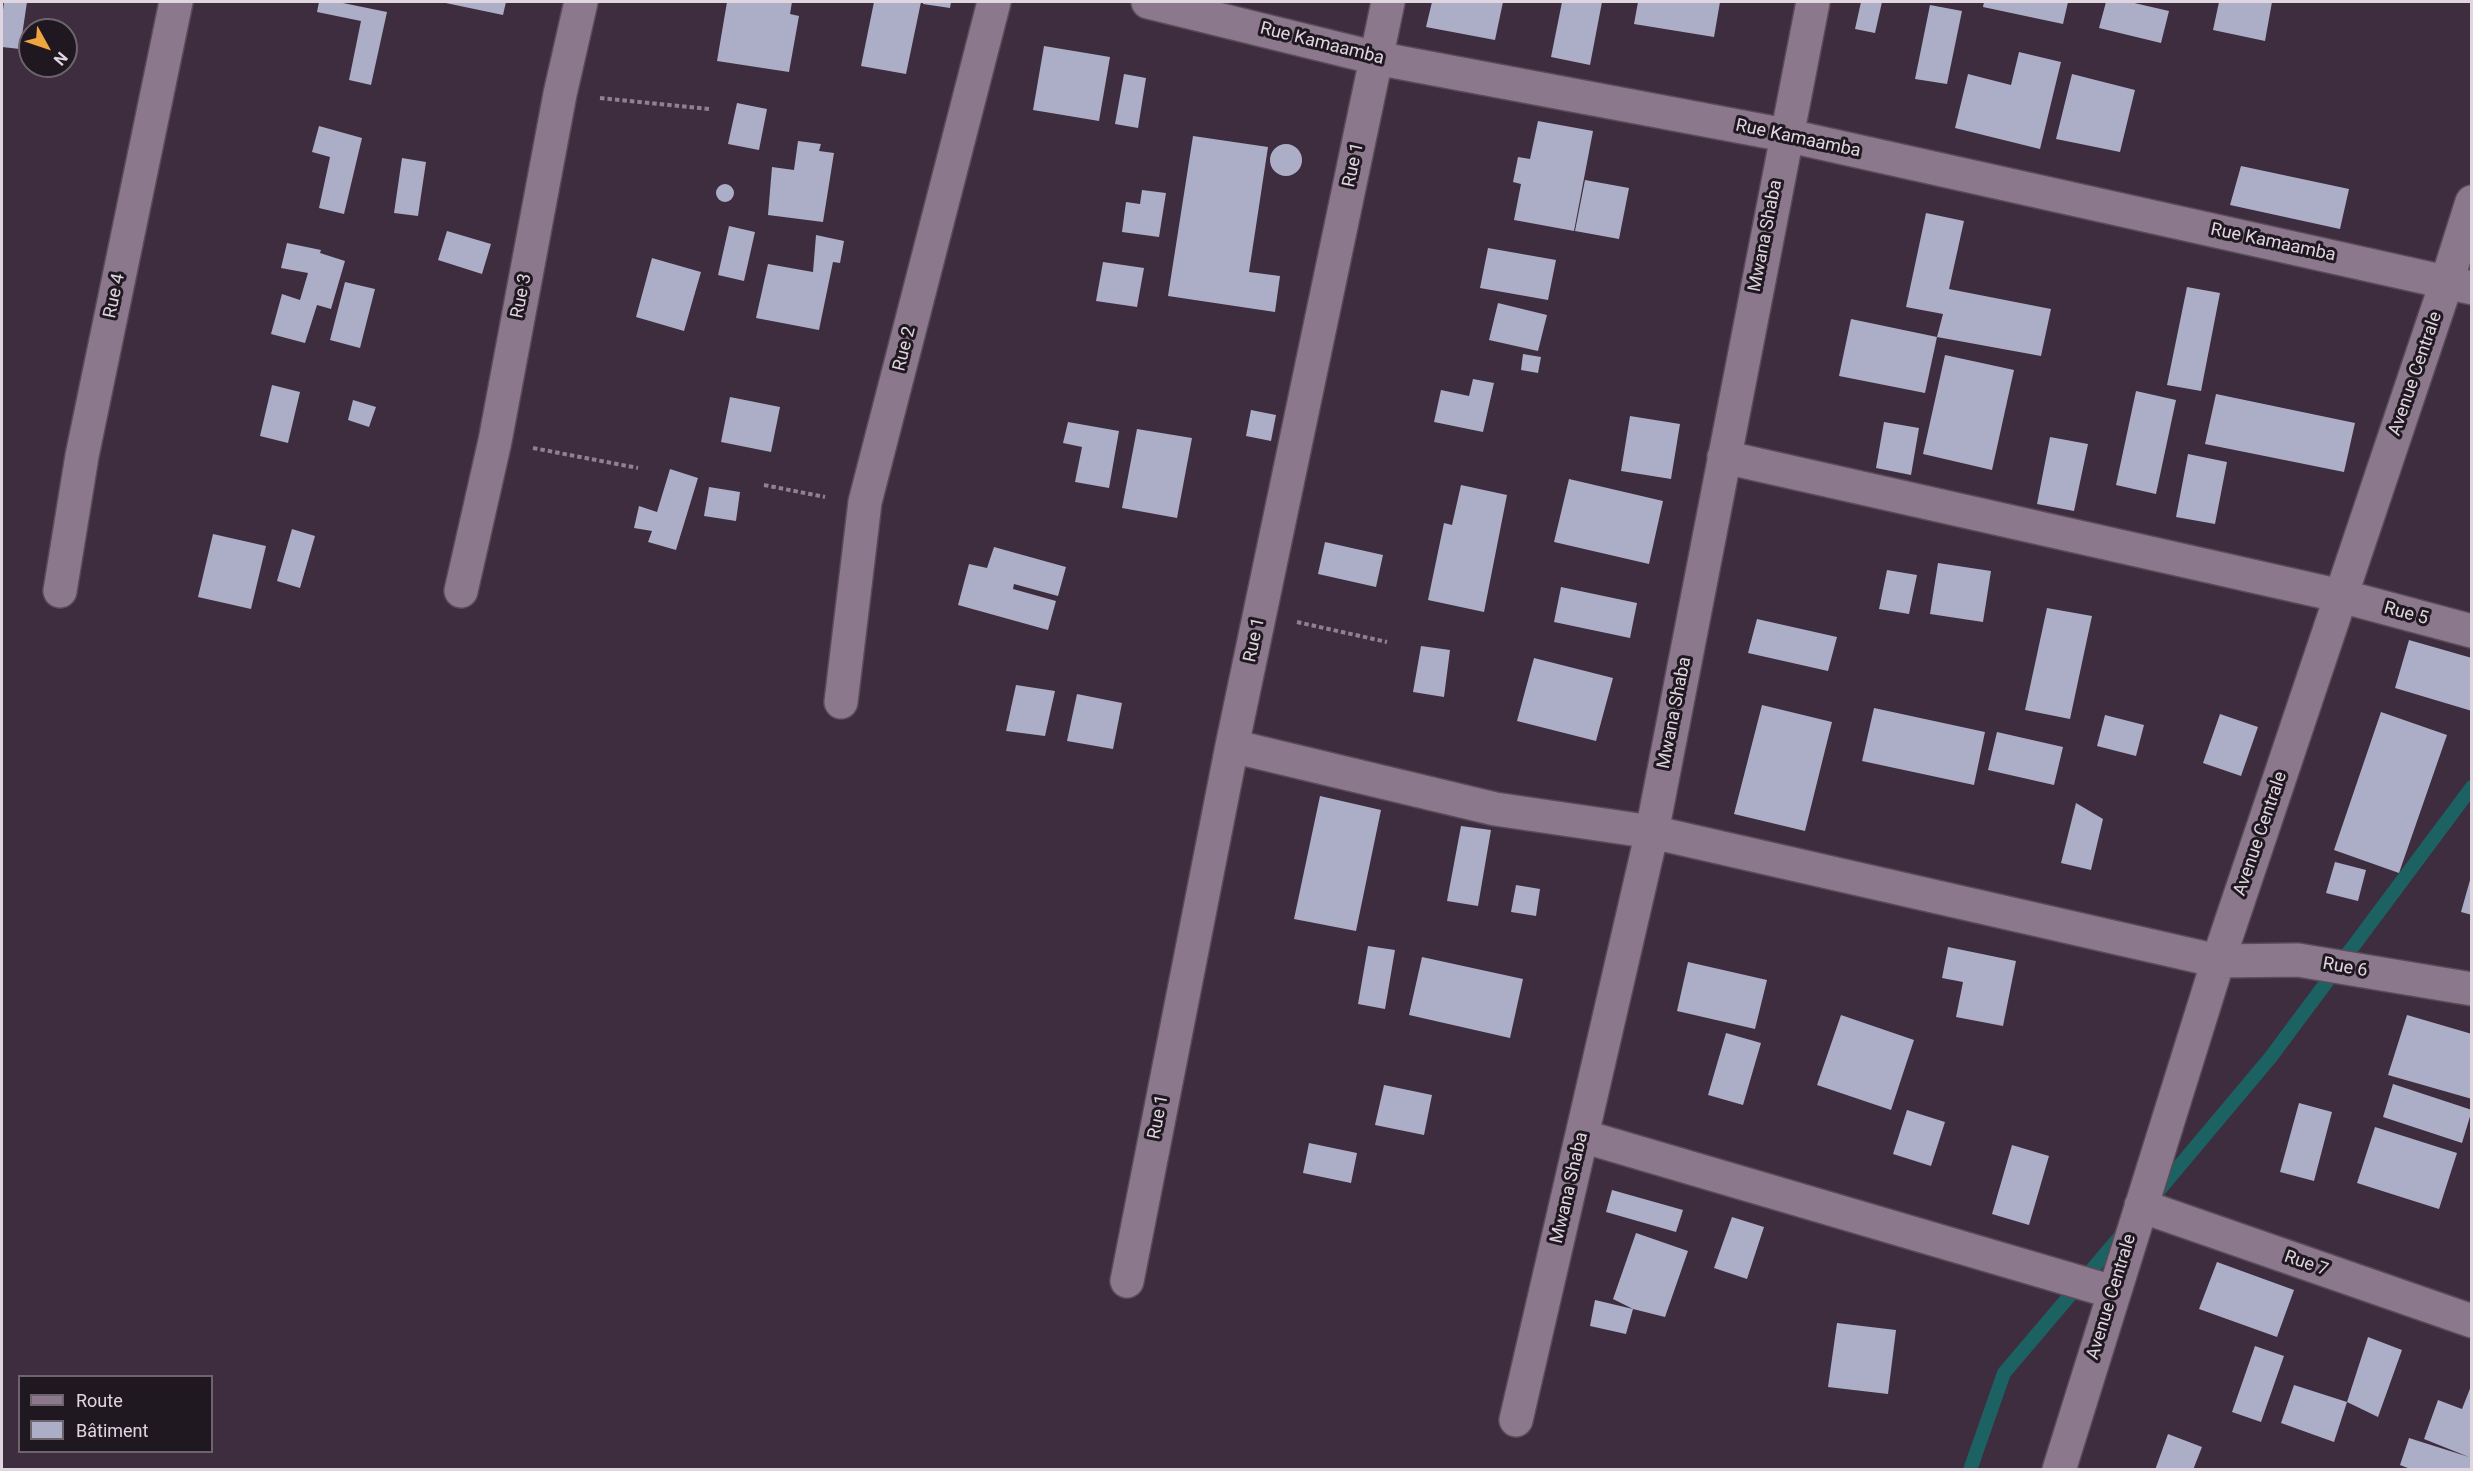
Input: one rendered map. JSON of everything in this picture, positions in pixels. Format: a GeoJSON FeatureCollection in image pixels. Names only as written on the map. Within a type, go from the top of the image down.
{"type":"FeatureCollection","features":[{"type":"Feature","properties":{"kind":"street","name":"Rue 4"},"geometry":{"type":"LineString","coordinates":[[60,591],[81,456],[176,2]]}},
{"type":"Feature","properties":{"kind":"street","name":"Rue 3"},"geometry":{"type":"LineString","coordinates":[[461,591],[495,441],[560,94],[581,2]]}},
{"type":"Feature","properties":{"kind":"street","name":"Rue 2"},"geometry":{"type":"LineString","coordinates":[[841,702],[865,502],[994,2]]}},
{"type":"Feature","properties":{"kind":"street","name":"Rue Kamaamba"},"geometry":{"type":"LineString","coordinates":[[1148,2],[1376,58],[1785,135],[2459,285]]}},
{"type":"Feature","properties":{"kind":"street","name":"Rue 1"},"geometry":{"type":"LineString","coordinates":[[1127,1281],[1232,746],[1388,2]]}},
{"type":"Feature","properties":{"kind":"street","name":"Mwana Shaba"},"geometry":{"type":"LineString","coordinates":[[1516,1420],[1652,832],[1812,2]]}},
{"type":"Feature","properties":{"kind":"street","name":"Avenue Centrale"},"geometry":{"type":"LineString","coordinates":[[2059,1470],[2218,961],[2341,596],[2459,285],[2472,202]]}},
{"type":"Feature","properties":{"kind":"street","name":"Rue 5"},"geometry":{"type":"LineString","coordinates":[[1724,457],[2341,596],[2472,631]]}},
{"type":"Feature","properties":{"kind":"street","name":"Rue 6"},"geometry":{"type":"LineString","coordinates":[[1232,746],[1495,809],[1652,832],[2218,961],[2298,960],[2472,989]]}},
{"type":"Feature","properties":{"kind":"street"},"geometry":{"type":"LineString","coordinates":[[1582,1136],[2113,1292]]}},
{"type":"Feature","properties":{"kind":"street","name":"Rue 7"},"geometry":{"type":"LineString","coordinates":[[2141,1206],[2472,1321]]}},
{"type":"Feature","properties":{"kind":"path"},"geometry":{"type":"LineString","coordinates":[[560,94],[710,109]]}},
{"type":"Feature","properties":{"kind":"path"},"geometry":{"type":"LineString","coordinates":[[495,441],[638,468]]}},
{"type":"Feature","properties":{"kind":"path"},"geometry":{"type":"LineString","coordinates":[[764,485],[865,502]]}},
{"type":"Feature","properties":{"kind":"path"},"geometry":{"type":"LineString","coordinates":[[1260,614],[1387,642]]}},
{"type":"Feature","properties":{"kind":"building"},"geometry":{"type":"Polygon","coordinates":[[[4,2],[27,2],[25,18],[18,18],[18,49],[2,47],[4,2]]]}},
{"type":"Feature","properties":{"kind":"building"},"geometry":{"type":"Polygon","coordinates":[[[319,2],[338,2],[387,12],[371,85],[349,80],[361,21],[317,12],[319,2]]]}},
{"type":"Feature","properties":{"kind":"building"},"geometry":{"type":"Polygon","coordinates":[[[441,2],[506,2],[503,15],[441,2]]]}},
{"type":"Feature","properties":{"kind":"building"},"geometry":{"type":"Polygon","coordinates":[[[727,2],[792,2],[790,14],[799,16],[789,72],[717,61],[727,2]]]}},
{"type":"Feature","properties":{"kind":"building"},"geometry":{"type":"Polygon","coordinates":[[[874,2],[921,2],[906,74],[861,66],[874,2]]]}},
{"type":"Feature","properties":{"kind":"building"},"geometry":{"type":"Polygon","coordinates":[[[923,2],[951,2],[950,8],[923,4],[923,2]]]}},
{"type":"Feature","properties":{"kind":"building"},"geometry":{"type":"Polygon","coordinates":[[[1432,2],[1503,2],[1495,40],[1426,27],[1432,2]]]}},
{"type":"Feature","properties":{"kind":"building"},"geometry":{"type":"Polygon","coordinates":[[[1562,2],[1602,2],[1590,65],[1551,57],[1562,2]]]}},
{"type":"Feature","properties":{"kind":"building"},"geometry":{"type":"Polygon","coordinates":[[[1638,2],[1720,2],[1714,37],[1634,24],[1638,2]]]}},
{"type":"Feature","properties":{"kind":"building"},"geometry":{"type":"Polygon","coordinates":[[[1861,2],[1882,2],[1875,33],[1855,29],[1861,2]]]}},
{"type":"Feature","properties":{"kind":"building"},"geometry":{"type":"Polygon","coordinates":[[[1984,2],[2068,2],[2063,24],[1983,7],[1984,2]]]}},
{"type":"Feature","properties":{"kind":"building"},"geometry":{"type":"Polygon","coordinates":[[[2106,2],[2130,2],[2169,11],[2161,43],[2099,28],[2106,2]]]}},
{"type":"Feature","properties":{"kind":"building"},"geometry":{"type":"Polygon","coordinates":[[[2219,2],[2272,2],[2265,41],[2213,30],[2219,2]]]}},
{"type":"Feature","properties":{"kind":"building"},"geometry":{"type":"Polygon","coordinates":[[[1930,5],[1962,11],[1947,84],[1915,79],[1930,5]]]}},
{"type":"Feature","properties":{"kind":"building"},"geometry":{"type":"Polygon","coordinates":[[[1044,46],[1110,57],[1099,121],[1033,110],[1044,46]]]}},
{"type":"Feature","properties":{"kind":"building"},"geometry":{"type":"Polygon","coordinates":[[[2019,52],[2061,62],[2040,149],[1955,128],[1968,74],[2011,85],[2019,52]]]}},
{"type":"Feature","properties":{"kind":"building"},"geometry":{"type":"Polygon","coordinates":[[[1124,74],[1146,78],[1138,128],[1115,124],[1124,74]]]}},
{"type":"Feature","properties":{"kind":"building"},"geometry":{"type":"Polygon","coordinates":[[[2072,74],[2135,90],[2120,152],[2056,139],[2072,74]]]}},
{"type":"Feature","properties":{"kind":"building"},"geometry":{"type":"Polygon","coordinates":[[[737,103],[767,109],[759,150],[728,144],[737,103]]]}},
{"type":"Feature","properties":{"kind":"building"},"geometry":{"type":"Polygon","coordinates":[[[1538,121],[1593,131],[1574,231],[1514,220],[1521,184],[1513,182],[1518,157],[1530,159],[1538,121]]]}},
{"type":"Feature","properties":{"kind":"building"},"geometry":{"type":"Polygon","coordinates":[[[319,126],[362,138],[344,214],[319,208],[330,157],[312,152],[319,126]]]}},
{"type":"Feature","properties":{"kind":"building"},"geometry":{"type":"Polygon","coordinates":[[[1193,136],[1268,147],[1249,272],[1280,276],[1275,312],[1168,296],[1193,136]]]}},
{"type":"Feature","properties":{"kind":"building"},"geometry":{"type":"Polygon","coordinates":[[[798,141],[821,144],[819,151],[834,153],[823,222],[768,215],[772,167],[794,170],[798,141]]]}},
{"type":"Feature","properties":{"kind":"building"},"geometry":{"type":"Polygon","coordinates":[[[1286,144],[1298,148],[1302,160],[1298,172],[1286,176],[1274,172],[1270,160],[1274,148],[1286,144]]]}},
{"type":"Feature","properties":{"kind":"building"},"geometry":{"type":"Polygon","coordinates":[[[402,158],[426,162],[418,216],[394,213],[402,158]]]}},
{"type":"Feature","properties":{"kind":"building"},"geometry":{"type":"Polygon","coordinates":[[[2241,166],[2349,189],[2340,229],[2230,205],[2241,166]]]}},
{"type":"Feature","properties":{"kind":"building"},"geometry":{"type":"Polygon","coordinates":[[[1585,180],[1629,188],[1619,239],[1575,231],[1585,180]]]}},
{"type":"Feature","properties":{"kind":"building"},"geometry":{"type":"Polygon","coordinates":[[[725,184],[731,187],[734,193],[731,199],[725,202],[719,199],[716,193],[719,187],[725,184]]]}},
{"type":"Feature","properties":{"kind":"building"},"geometry":{"type":"Polygon","coordinates":[[[1142,190],[1166,193],[1159,237],[1122,232],[1126,202],[1140,204],[1142,190]]]}},
{"type":"Feature","properties":{"kind":"building"},"geometry":{"type":"Polygon","coordinates":[[[1926,213],[1964,221],[1949,289],[2051,309],[2041,356],[1937,337],[1943,314],[1906,307],[1926,213]]]}},
{"type":"Feature","properties":{"kind":"building"},"geometry":{"type":"Polygon","coordinates":[[[729,226],[755,232],[744,281],[718,275],[729,226]]]}},
{"type":"Feature","properties":{"kind":"building"},"geometry":{"type":"Polygon","coordinates":[[[447,231],[491,244],[482,274],[438,260],[447,231]]]}},
{"type":"Feature","properties":{"kind":"building"},"geometry":{"type":"Polygon","coordinates":[[[816,235],[844,241],[840,263],[833,262],[819,330],[756,318],[768,264],[813,272],[816,235]]]}},
{"type":"Feature","properties":{"kind":"building"},"geometry":{"type":"Polygon","coordinates":[[[287,243],[321,250],[320,253],[345,261],[331,309],[317,305],[305,343],[271,334],[282,294],[300,300],[308,273],[281,268],[287,243]]]}},
{"type":"Feature","properties":{"kind":"building"},"geometry":{"type":"Polygon","coordinates":[[[1488,248],[1556,260],[1548,300],[1480,288],[1488,248]]]}},
{"type":"Feature","properties":{"kind":"building"},"geometry":{"type":"Polygon","coordinates":[[[652,258],[701,272],[684,331],[636,317],[652,258]]]}},
{"type":"Feature","properties":{"kind":"building"},"geometry":{"type":"Polygon","coordinates":[[[1103,262],[1144,268],[1137,307],[1096,301],[1103,262]]]}},
{"type":"Feature","properties":{"kind":"building"},"geometry":{"type":"Polygon","coordinates":[[[345,282],[375,289],[360,348],[330,340],[345,282]]]}},
{"type":"Feature","properties":{"kind":"building"},"geometry":{"type":"Polygon","coordinates":[[[2187,287],[2220,293],[2201,391],[2167,385],[2187,287]]]}},
{"type":"Feature","properties":{"kind":"building"},"geometry":{"type":"Polygon","coordinates":[[[1498,303],[1547,315],[1538,351],[1489,340],[1498,303]]]}},
{"type":"Feature","properties":{"kind":"building"},"geometry":{"type":"Polygon","coordinates":[[[1851,319],[1937,337],[1925,393],[1839,376],[1851,319]]]}},
{"type":"Feature","properties":{"kind":"building"},"geometry":{"type":"Polygon","coordinates":[[[1523,354],[1541,357],[1538,373],[1521,370],[1523,354]]]}},
{"type":"Feature","properties":{"kind":"building"},"geometry":{"type":"Polygon","coordinates":[[[1945,355],[2014,370],[1992,470],[1923,454],[1945,355]]]}},
{"type":"Feature","properties":{"kind":"building"},"geometry":{"type":"Polygon","coordinates":[[[1473,379],[1494,383],[1483,432],[1434,422],[1441,390],[1469,396],[1473,379]]]}},
{"type":"Feature","properties":{"kind":"building"},"geometry":{"type":"Polygon","coordinates":[[[272,385],[300,392],[288,443],[260,436],[272,385]]]}},
{"type":"Feature","properties":{"kind":"building"},"geometry":{"type":"Polygon","coordinates":[[[2136,391],[2176,400],[2156,494],[2116,485],[2136,391]]]}},
{"type":"Feature","properties":{"kind":"building"},"geometry":{"type":"Polygon","coordinates":[[[2216,394],[2355,423],[2344,472],[2205,444],[2216,394]]]}},
{"type":"Feature","properties":{"kind":"building"},"geometry":{"type":"Polygon","coordinates":[[[730,397],[780,407],[771,452],[721,442],[730,397]]]}},
{"type":"Feature","properties":{"kind":"building"},"geometry":{"type":"Polygon","coordinates":[[[353,400],[376,407],[369,427],[348,420],[353,400]]]}},
{"type":"Feature","properties":{"kind":"building"},"geometry":{"type":"Polygon","coordinates":[[[1251,410],[1276,415],[1271,441],[1246,436],[1251,410]]]}},
{"type":"Feature","properties":{"kind":"building"},"geometry":{"type":"Polygon","coordinates":[[[1630,416],[1680,424],[1671,479],[1621,471],[1630,416]]]}},
{"type":"Feature","properties":{"kind":"building"},"geometry":{"type":"Polygon","coordinates":[[[1068,422],[1119,431],[1109,488],[1075,482],[1082,447],[1063,443],[1068,422]]]}},
{"type":"Feature","properties":{"kind":"building"},"geometry":{"type":"Polygon","coordinates":[[[1884,422],[1919,428],[1911,475],[1876,468],[1884,422]]]}},
{"type":"Feature","properties":{"kind":"building"},"geometry":{"type":"Polygon","coordinates":[[[1137,429],[1192,438],[1177,518],[1122,508],[1137,429]]]}},
{"type":"Feature","properties":{"kind":"building"},"geometry":{"type":"Polygon","coordinates":[[[2050,437],[2088,444],[2074,511],[2037,504],[2050,437]]]}},
{"type":"Feature","properties":{"kind":"building"},"geometry":{"type":"Polygon","coordinates":[[[2188,454],[2227,462],[2215,524],[2176,517],[2188,454]]]}},
{"type":"Feature","properties":{"kind":"building"},"geometry":{"type":"Polygon","coordinates":[[[670,469],[698,478],[676,550],[648,542],[652,531],[634,528],[639,506],[657,512],[670,469]]]}},
{"type":"Feature","properties":{"kind":"building"},"geometry":{"type":"Polygon","coordinates":[[[1569,479],[1663,501],[1649,564],[1554,542],[1569,479]]]}},
{"type":"Feature","properties":{"kind":"building"},"geometry":{"type":"Polygon","coordinates":[[[1461,485],[1507,495],[1484,612],[1428,600],[1444,523],[1452,525],[1461,485]]]}},
{"type":"Feature","properties":{"kind":"building"},"geometry":{"type":"Polygon","coordinates":[[[709,487],[740,492],[736,521],[704,516],[709,487]]]}},
{"type":"Feature","properties":{"kind":"building"},"geometry":{"type":"Polygon","coordinates":[[[292,529],[315,536],[300,588],[277,581],[292,529]]]}},
{"type":"Feature","properties":{"kind":"building"},"geometry":{"type":"Polygon","coordinates":[[[213,534],[266,546],[251,609],[198,597],[213,534]]]}},
{"type":"Feature","properties":{"kind":"building"},"geometry":{"type":"Polygon","coordinates":[[[1325,542],[1383,555],[1376,587],[1318,574],[1325,542]]]}},
{"type":"Feature","properties":{"kind":"building"},"geometry":{"type":"Polygon","coordinates":[[[994,547],[1066,567],[1058,596],[1014,584],[1013,589],[1056,601],[1048,630],[958,605],[969,564],[987,568],[994,547]]]}},
{"type":"Feature","properties":{"kind":"building"},"geometry":{"type":"Polygon","coordinates":[[[1938,563],[1991,571],[1983,622],[1930,614],[1938,563]]]}},
{"type":"Feature","properties":{"kind":"building"},"geometry":{"type":"Polygon","coordinates":[[[1887,570],[1917,575],[1909,614],[1879,609],[1887,570]]]}},
{"type":"Feature","properties":{"kind":"building"},"geometry":{"type":"Polygon","coordinates":[[[1561,587],[1637,603],[1630,638],[1554,622],[1561,587]]]}},
{"type":"Feature","properties":{"kind":"building"},"geometry":{"type":"Polygon","coordinates":[[[2047,608],[2092,616],[2070,719],[2025,710],[2047,608]]]}},
{"type":"Feature","properties":{"kind":"building"},"geometry":{"type":"Polygon","coordinates":[[[1757,619],[1837,637],[1828,671],[1748,653],[1757,619]]]}},
{"type":"Feature","properties":{"kind":"building"},"geometry":{"type":"Polygon","coordinates":[[[2409,640],[2472,658],[2472,711],[2395,688],[2409,640]]]}},
{"type":"Feature","properties":{"kind":"building"},"geometry":{"type":"Polygon","coordinates":[[[1421,646],[1450,650],[1444,697],[1413,692],[1421,646]]]}},
{"type":"Feature","properties":{"kind":"building"},"geometry":{"type":"Polygon","coordinates":[[[1534,658],[1613,678],[1596,741],[1517,721],[1534,658]]]}},
{"type":"Feature","properties":{"kind":"building"},"geometry":{"type":"Polygon","coordinates":[[[1016,685],[1055,691],[1045,736],[1006,731],[1016,685]]]}},
{"type":"Feature","properties":{"kind":"building"},"geometry":{"type":"Polygon","coordinates":[[[1077,694],[1122,703],[1113,749],[1067,741],[1077,694]]]}},
{"type":"Feature","properties":{"kind":"building"},"geometry":{"type":"Polygon","coordinates":[[[1762,705],[1832,722],[1805,831],[1734,814],[1762,705]]]}},
{"type":"Feature","properties":{"kind":"building"},"geometry":{"type":"Polygon","coordinates":[[[1874,708],[1985,732],[1974,785],[1862,761],[1874,708]]]}},
{"type":"Feature","properties":{"kind":"building"},"geometry":{"type":"Polygon","coordinates":[[[2381,712],[2447,735],[2399,873],[2334,850],[2381,712]]]}},
{"type":"Feature","properties":{"kind":"building"},"geometry":{"type":"Polygon","coordinates":[[[2220,714],[2258,727],[2241,776],[2203,763],[2220,714]]]}},
{"type":"Feature","properties":{"kind":"building"},"geometry":{"type":"Polygon","coordinates":[[[2105,715],[2144,725],[2136,756],[2097,746],[2105,715]]]}},
{"type":"Feature","properties":{"kind":"building"},"geometry":{"type":"Polygon","coordinates":[[[1997,732],[2063,747],[2054,785],[1988,770],[1997,732]]]}},
{"type":"Feature","properties":{"kind":"building"},"geometry":{"type":"Polygon","coordinates":[[[1320,796],[1381,810],[1356,931],[1294,919],[1320,796]]]}},
{"type":"Feature","properties":{"kind":"building"},"geometry":{"type":"Polygon","coordinates":[[[2076,803],[2103,819],[2091,870],[2061,863],[2076,803]]]}},
{"type":"Feature","properties":{"kind":"building"},"geometry":{"type":"Polygon","coordinates":[[[1461,826],[1491,830],[1478,906],[1447,901],[1461,826]]]}},
{"type":"Feature","properties":{"kind":"building"},"geometry":{"type":"Polygon","coordinates":[[[2335,862],[2366,870],[2358,901],[2326,893],[2335,862]]]}},
{"type":"Feature","properties":{"kind":"building"},"geometry":{"type":"Polygon","coordinates":[[[2472,873],[2472,915],[2461,912],[2472,873]]]}},
{"type":"Feature","properties":{"kind":"building"},"geometry":{"type":"Polygon","coordinates":[[[1516,885],[1540,889],[1536,916],[1511,912],[1516,885]]]}},
{"type":"Feature","properties":{"kind":"building"},"geometry":{"type":"Polygon","coordinates":[[[1368,946],[1395,950],[1385,1009],[1358,1004],[1368,946]]]}},
{"type":"Feature","properties":{"kind":"building"},"geometry":{"type":"Polygon","coordinates":[[[1948,947],[2016,961],[2003,1026],[1956,1017],[1963,982],[1942,978],[1948,947]]]}},
{"type":"Feature","properties":{"kind":"building"},"geometry":{"type":"Polygon","coordinates":[[[1422,957],[1523,979],[1510,1038],[1409,1015],[1422,957]]]}},
{"type":"Feature","properties":{"kind":"building"},"geometry":{"type":"Polygon","coordinates":[[[1688,962],[1767,980],[1755,1029],[1677,1011],[1688,962]]]}},
{"type":"Feature","properties":{"kind":"building"},"geometry":{"type":"Polygon","coordinates":[[[1841,1015],[1914,1040],[1891,1110],[1817,1085],[1841,1015]]]}},
{"type":"Feature","properties":{"kind":"building"},"geometry":{"type":"Polygon","coordinates":[[[2407,1015],[2472,1034],[2472,1099],[2388,1075],[2407,1015]]]}},
{"type":"Feature","properties":{"kind":"building"},"geometry":{"type":"Polygon","coordinates":[[[1726,1033],[1761,1043],[1743,1105],[1708,1095],[1726,1033]]]}},
{"type":"Feature","properties":{"kind":"building"},"geometry":{"type":"Polygon","coordinates":[[[2393,1084],[2472,1110],[2462,1143],[2383,1117],[2393,1084]]]}},
{"type":"Feature","properties":{"kind":"building"},"geometry":{"type":"Polygon","coordinates":[[[1384,1085],[1432,1095],[1424,1135],[1375,1125],[1384,1085]]]}},
{"type":"Feature","properties":{"kind":"building"},"geometry":{"type":"Polygon","coordinates":[[[2299,1103],[2332,1112],[2314,1181],[2280,1172],[2299,1103]]]}},
{"type":"Feature","properties":{"kind":"building"},"geometry":{"type":"Polygon","coordinates":[[[1907,1110],[1945,1122],[1931,1166],[1893,1154],[1907,1110]]]}},
{"type":"Feature","properties":{"kind":"building"},"geometry":{"type":"Polygon","coordinates":[[[2375,1127],[2457,1153],[2439,1209],[2357,1183],[2375,1127]]]}},
{"type":"Feature","properties":{"kind":"building"},"geometry":{"type":"Polygon","coordinates":[[[1309,1143],[1357,1153],[1351,1183],[1303,1173],[1309,1143]]]}},
{"type":"Feature","properties":{"kind":"building"},"geometry":{"type":"Polygon","coordinates":[[[2012,1145],[2049,1156],[2029,1225],[1992,1214],[2012,1145]]]}},
{"type":"Feature","properties":{"kind":"building"},"geometry":{"type":"Polygon","coordinates":[[[1612,1190],[1683,1210],[1676,1232],[1606,1212],[1612,1190]]]}},
{"type":"Feature","properties":{"kind":"building"},"geometry":{"type":"Polygon","coordinates":[[[1732,1217],[1764,1227],[1747,1279],[1714,1268],[1732,1217]]]}},
{"type":"Feature","properties":{"kind":"building"},"geometry":{"type":"Polygon","coordinates":[[[1636,1233],[1688,1251],[1665,1317],[1633,1309],[1613,1299],[1636,1233]]]}},
{"type":"Feature","properties":{"kind":"building"},"geometry":{"type":"Polygon","coordinates":[[[2217,1262],[2294,1290],[2277,1337],[2199,1309],[2217,1262]]]}},
{"type":"Feature","properties":{"kind":"building"},"geometry":{"type":"Polygon","coordinates":[[[1595,1300],[1633,1309],[1626,1334],[1590,1326],[1595,1300]]]}},
{"type":"Feature","properties":{"kind":"building"},"geometry":{"type":"Polygon","coordinates":[[[1837,1323],[1896,1330],[1888,1394],[1828,1387],[1837,1323]]]}},
{"type":"Feature","properties":{"kind":"building"},"geometry":{"type":"Polygon","coordinates":[[[2368,1337],[2402,1350],[2378,1417],[2347,1402],[2368,1337]]]}},
{"type":"Feature","properties":{"kind":"building"},"geometry":{"type":"Polygon","coordinates":[[[2255,1346],[2284,1356],[2261,1422],[2232,1412],[2255,1346]]]}},
{"type":"Feature","properties":{"kind":"building"},"geometry":{"type":"Polygon","coordinates":[[[2294,1385],[2347,1402],[2334,1442],[2281,1423],[2294,1385]]]}},
{"type":"Feature","properties":{"kind":"building"},"geometry":{"type":"Polygon","coordinates":[[[2471,1386],[2472,1470],[2413,1470],[2400,1465],[2409,1438],[2469,1457],[2424,1439],[2438,1400],[2462,1409],[2471,1386]]]}},
{"type":"Feature","properties":{"kind":"building"},"geometry":{"type":"Polygon","coordinates":[[[2168,1434],[2202,1447],[2193,1470],[2155,1470],[2168,1434]]]}},
{"type":"Feature","properties":{"kind":"waterway"},"geometry":{"type":"LineString","coordinates":[[2155,1195],[2270,1058],[2472,787]]}},
{"type":"Feature","properties":{"kind":"waterway"},"geometry":{"type":"LineString","coordinates":[[1970,1470],[2004,1373],[2123,1233]]}}]}
